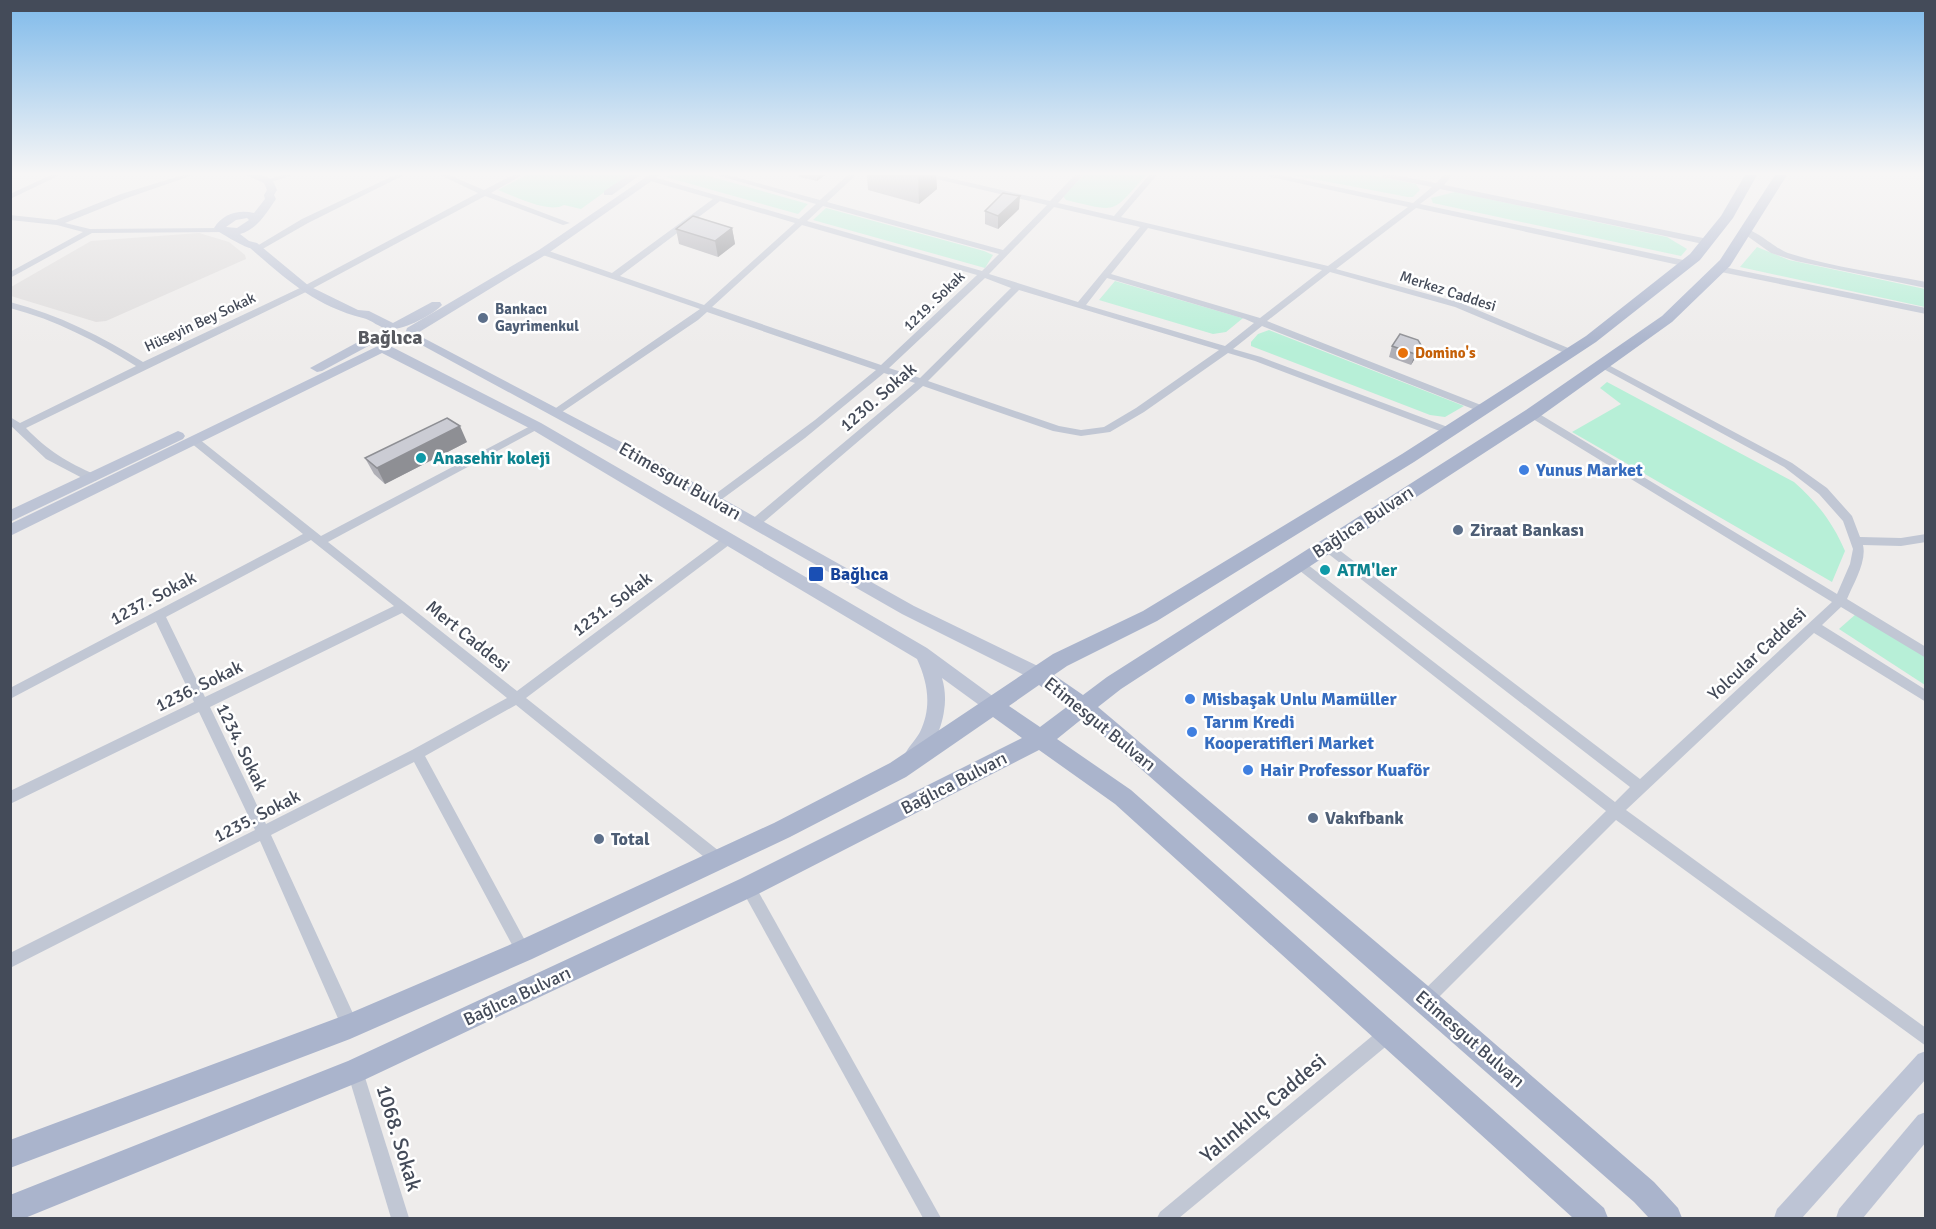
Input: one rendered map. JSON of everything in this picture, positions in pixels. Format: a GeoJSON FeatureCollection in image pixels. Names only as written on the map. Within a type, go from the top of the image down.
{"type":"FeatureCollection","features":[{"type":"Feature","properties":{"kind":"main road","name":"Etimesgut Bulvarı"},"geometry":{"type":"LineString","coordinates":[[233,232],[305,289],[356,314],[365,314],[394,326],[409,328],[413,334],[908,610],[1038,674],[1083,706],[1425,1000],[1644,1192],[1668,1218]]}},
{"type":"Feature","properties":{"kind":"main road"},"geometry":{"type":"LineString","coordinates":[[255,232],[255,248]]}},
{"type":"Feature","properties":{"kind":"main road"},"geometry":{"type":"LineString","coordinates":[[10,531],[195,441],[377,343],[394,326],[454,296],[552,232]]}},
{"type":"Feature","properties":{"kind":"main road"},"geometry":{"type":"LineString","coordinates":[[10,517],[298,378],[377,343],[401,346],[413,334],[571,232]]}},
{"type":"Feature","properties":{"kind":"main road","name":"Bağlıca Bulvarı"},"geometry":{"type":"LineString","coordinates":[[10,1154],[350,1026],[523,951],[719,860],[898,770],[1060,660],[1150,616],[1449,431],[1570,352],[1619,319],[1688,264],[1715,232]]}},
{"type":"Feature","properties":{"kind":"main road","name":"Bağlıca Bulvarı"},"geometry":{"type":"LineString","coordinates":[[10,1210],[355,1071],[748,887],[1042,738],[1127,674],[1532,414],[1667,319],[1719,269],[1735,250],[1745,232]]}},
{"type":"Feature","properties":{"kind":"main road"},"geometry":{"type":"LineString","coordinates":[[356,314],[355,319],[377,343]]}},
{"type":"Feature","properties":{"kind":"main road","name":"Etimesgut Bulvarı"},"geometry":{"type":"LineString","coordinates":[[377,343],[536,426],[729,539],[921,654],[1042,738],[1123,797],[1594,1218]]}},
{"type":"Feature","properties":{"kind":"main road"},"geometry":{"type":"LineString","coordinates":[[898,770],[926,740],[935,717],[936,683],[921,654]]}},
{"type":"Feature","properties":{"kind":"main road"},"geometry":{"type":"LineString","coordinates":[[1786,1218],[1926,1062]]}},
{"type":"Feature","properties":{"kind":"main road"},"geometry":{"type":"LineString","coordinates":[[1848,1218],[1926,1123]]}},
{"type":"Feature","properties":{"kind":"main road"},"geometry":{"type":"LineString","coordinates":[[1644,1192],[1685,1218]]}},
{"type":"Feature","properties":{"kind":"street"},"geometry":{"type":"LineString","coordinates":[[10,276],[88,232]]}},
{"type":"Feature","properties":{"kind":"street"},"geometry":{"type":"LineString","coordinates":[[255,248],[284,232]]}},
{"type":"Feature","properties":{"kind":"street","name":"Hüseyin Bey Sokak"},"geometry":{"type":"LineString","coordinates":[[10,305],[39,312],[89,334],[143,366],[305,289],[411,232]]}},
{"type":"Feature","properties":{"kind":"street"},"geometry":{"type":"LineString","coordinates":[[614,276],[673,232]]}},
{"type":"Feature","properties":{"kind":"street"},"geometry":{"type":"LineString","coordinates":[[555,412],[707,309],[790,232]]}},
{"type":"Feature","properties":{"kind":"street"},"geometry":{"type":"LineString","coordinates":[[841,232],[1258,359],[1449,431]]}},
{"type":"Feature","properties":{"kind":"street"},"geometry":{"type":"LineString","coordinates":[[928,232],[1003,253]]}},
{"type":"Feature","properties":{"kind":"street","name":"1219. Sokak"},"geometry":{"type":"LineString","coordinates":[[714,501],[826,416],[882,369],[1024,232]]}},
{"type":"Feature","properties":{"kind":"street"},"geometry":{"type":"LineString","coordinates":[[1080,306],[1140,232]]}},
{"type":"Feature","properties":{"kind":"street","name":"Merkez Caddesi"},"geometry":{"type":"LineString","coordinates":[[1176,232],[1458,305],[1570,352]]}},
{"type":"Feature","properties":{"kind":"street"},"geometry":{"type":"LineString","coordinates":[[543,252],[1057,429],[1092,433],[1116,425],[1226,350],[1378,232]]}},
{"type":"Feature","properties":{"kind":"street"},"geometry":{"type":"LineString","coordinates":[[1545,232],[1688,264]]}},
{"type":"Feature","properties":{"kind":"street"},"geometry":{"type":"LineString","coordinates":[[1661,232],[1708,242]]}},
{"type":"Feature","properties":{"kind":"street"},"geometry":{"type":"LineString","coordinates":[[1748,232],[1774,251],[1799,259],[1926,285]]}},
{"type":"Feature","properties":{"kind":"street"},"geometry":{"type":"LineString","coordinates":[[1719,269],[1926,311]]}},
{"type":"Feature","properties":{"kind":"street"},"geometry":{"type":"LineString","coordinates":[[1106,275],[1261,322],[1482,409]]}},
{"type":"Feature","properties":{"kind":"street","name":"1230. Sokak"},"geometry":{"type":"LineString","coordinates":[[754,524],[921,383],[1017,287]]}},
{"type":"Feature","properties":{"kind":"street","name":"Yolcular Caddesi"},"geometry":{"type":"LineString","coordinates":[[1425,1000],[1640,787],[1840,601],[1856,564],[1859,549],[1848,519],[1823,491],[1788,465],[1600,364]]}},
{"type":"Feature","properties":{"kind":"street"},"geometry":{"type":"LineString","coordinates":[[92,478],[57,461],[38,447],[15,424],[143,366]]}},
{"type":"Feature","properties":{"kind":"street"},"geometry":{"type":"LineString","coordinates":[[1532,414],[1926,653]]}},
{"type":"Feature","properties":{"kind":"street","name":"1237. Sokak"},"geometry":{"type":"LineString","coordinates":[[10,694],[159,615],[536,426]]}},
{"type":"Feature","properties":{"kind":"street","name":"Mert Caddesi"},"geometry":{"type":"LineString","coordinates":[[195,441],[719,860]]}},
{"type":"Feature","properties":{"kind":"street"},"geometry":{"type":"LineString","coordinates":[[1856,541],[1901,542],[1926,538]]}},
{"type":"Feature","properties":{"kind":"street","name":"1231. Sokak"},"geometry":{"type":"LineString","coordinates":[[517,698],[729,539]]}},
{"type":"Feature","properties":{"kind":"street"},"geometry":{"type":"LineString","coordinates":[[1326,546],[1640,787]]}},
{"type":"Feature","properties":{"kind":"street"},"geometry":{"type":"LineString","coordinates":[[1299,564],[1617,812],[1926,1038]]}},
{"type":"Feature","properties":{"kind":"street","name":"1236. Sokak"},"geometry":{"type":"LineString","coordinates":[[10,798],[402,607]]}},
{"type":"Feature","properties":{"kind":"street","name":"1234. Sokak"},"geometry":{"type":"LineString","coordinates":[[159,615],[263,832],[350,1026]]}},
{"type":"Feature","properties":{"kind":"street"},"geometry":{"type":"LineString","coordinates":[[1813,626],[1926,697]]}},
{"type":"Feature","properties":{"kind":"street","name":"1235. Sokak"},"geometry":{"type":"LineString","coordinates":[[10,961],[417,754],[517,698]]}},
{"type":"Feature","properties":{"kind":"street"},"geometry":{"type":"LineString","coordinates":[[417,754],[523,951]]}},
{"type":"Feature","properties":{"kind":"street"},"geometry":{"type":"LineString","coordinates":[[748,887],[932,1218]]}},
{"type":"Feature","properties":{"kind":"street","name":"Yalınkılıç Caddesi"},"geometry":{"type":"LineString","coordinates":[[1166,1218],[1389,1033]]}},
{"type":"Feature","properties":{"kind":"street","name":"1068. Sokak"},"geometry":{"type":"LineString","coordinates":[[355,1071],[400,1218]]}},
{"type":"Feature","properties":{"kind":"shaded area"},"geometry":{"type":"Polygon","coordinates":[[[199,233],[229,242],[245,255],[246,259],[106,321],[96,322],[11,296],[11,287],[91,241],[199,233]]]}},
{"type":"Feature","properties":{"kind":"green space"},"geometry":{"type":"Polygon","coordinates":[[[857,232],[915,232],[984,251],[993,255],[985,268],[857,232]]]}},
{"type":"Feature","properties":{"kind":"green space"},"geometry":{"type":"Polygon","coordinates":[[[1570,232],[1645,232],[1667,237],[1687,249],[1681,256],[1570,232]]]}},
{"type":"Feature","properties":{"kind":"green space"},"geometry":{"type":"Polygon","coordinates":[[[1757,247],[1789,260],[1925,289],[1925,307],[1740,267],[1757,247]]]}},
{"type":"Feature","properties":{"kind":"green space"},"geometry":{"type":"Polygon","coordinates":[[[1115,281],[1243,318],[1226,332],[1213,334],[1099,300],[1115,281]]]}},
{"type":"Feature","properties":{"kind":"green space"},"geometry":{"type":"Polygon","coordinates":[[[1269,330],[1464,406],[1445,417],[1430,415],[1251,346],[1251,342],[1258,334],[1269,330]]]}},
{"type":"Feature","properties":{"kind":"green space"},"geometry":{"type":"Polygon","coordinates":[[[1607,382],[1794,482],[1824,514],[1845,551],[1832,582],[1572,432],[1621,404],[1600,388],[1607,382]]]}},
{"type":"Feature","properties":{"kind":"green space"},"geometry":{"type":"Polygon","coordinates":[[[1856,614],[1925,655],[1925,685],[1839,629],[1856,614]]]}},
{"type":"Feature","properties":{"kind":"building"},"geometry":{"type":"Polygon","coordinates":[[[687,232],[726,232],[715,241],[687,232]]]}},
{"type":"Feature","properties":{"kind":"building"},"geometry":{"type":"Polygon","coordinates":[[[1400,334],[1418,340],[1421,345],[1415,354],[1392,346],[1400,334]]]}},
{"type":"Feature","properties":{"kind":"building"},"geometry":{"type":"Polygon","coordinates":[[[447,418],[460,426],[377,468],[365,458],[447,418]]]}},
{"type":"Feature","properties":{"kind":"place","name":"Bankacı Gayrimenkul"},"geometry":{"type":"Point","coordinates":[483,318]}},
{"type":"Feature","properties":{"kind":"place","name":"Domino's"},"geometry":{"type":"Point","coordinates":[1403,353]}},
{"type":"Feature","properties":{"kind":"place","name":"Anasehir koleji"},"geometry":{"type":"Point","coordinates":[421,458]}},
{"type":"Feature","properties":{"kind":"place","name":"Yunus Market"},"geometry":{"type":"Point","coordinates":[1524,470]}},
{"type":"Feature","properties":{"kind":"place","name":"Ziraat Bankası"},"geometry":{"type":"Point","coordinates":[1458,530]}},
{"type":"Feature","properties":{"kind":"place","name":"ATM'ler"},"geometry":{"type":"Point","coordinates":[1325,570]}},
{"type":"Feature","properties":{"kind":"place","name":"Bağlıca"},"geometry":{"type":"Point","coordinates":[816,574]}},
{"type":"Feature","properties":{"kind":"place","name":"Misbaşak Unlu Mamüller"},"geometry":{"type":"Point","coordinates":[1190,699]}},
{"type":"Feature","properties":{"kind":"place","name":"Tarım Kredi Kooperatifleri Market"},"geometry":{"type":"Point","coordinates":[1192,732]}},
{"type":"Feature","properties":{"kind":"place","name":"Hair Professor Kuaför"},"geometry":{"type":"Point","coordinates":[1248,770]}},
{"type":"Feature","properties":{"kind":"place","name":"Vakıfbank"},"geometry":{"type":"Point","coordinates":[1313,818]}},
{"type":"Feature","properties":{"kind":"place","name":"Total"},"geometry":{"type":"Point","coordinates":[599,839]}},
{"type":"Feature","properties":{"kind":"district","name":"Bağlıca"},"geometry":{"type":"Point","coordinates":[390,337]}}]}
